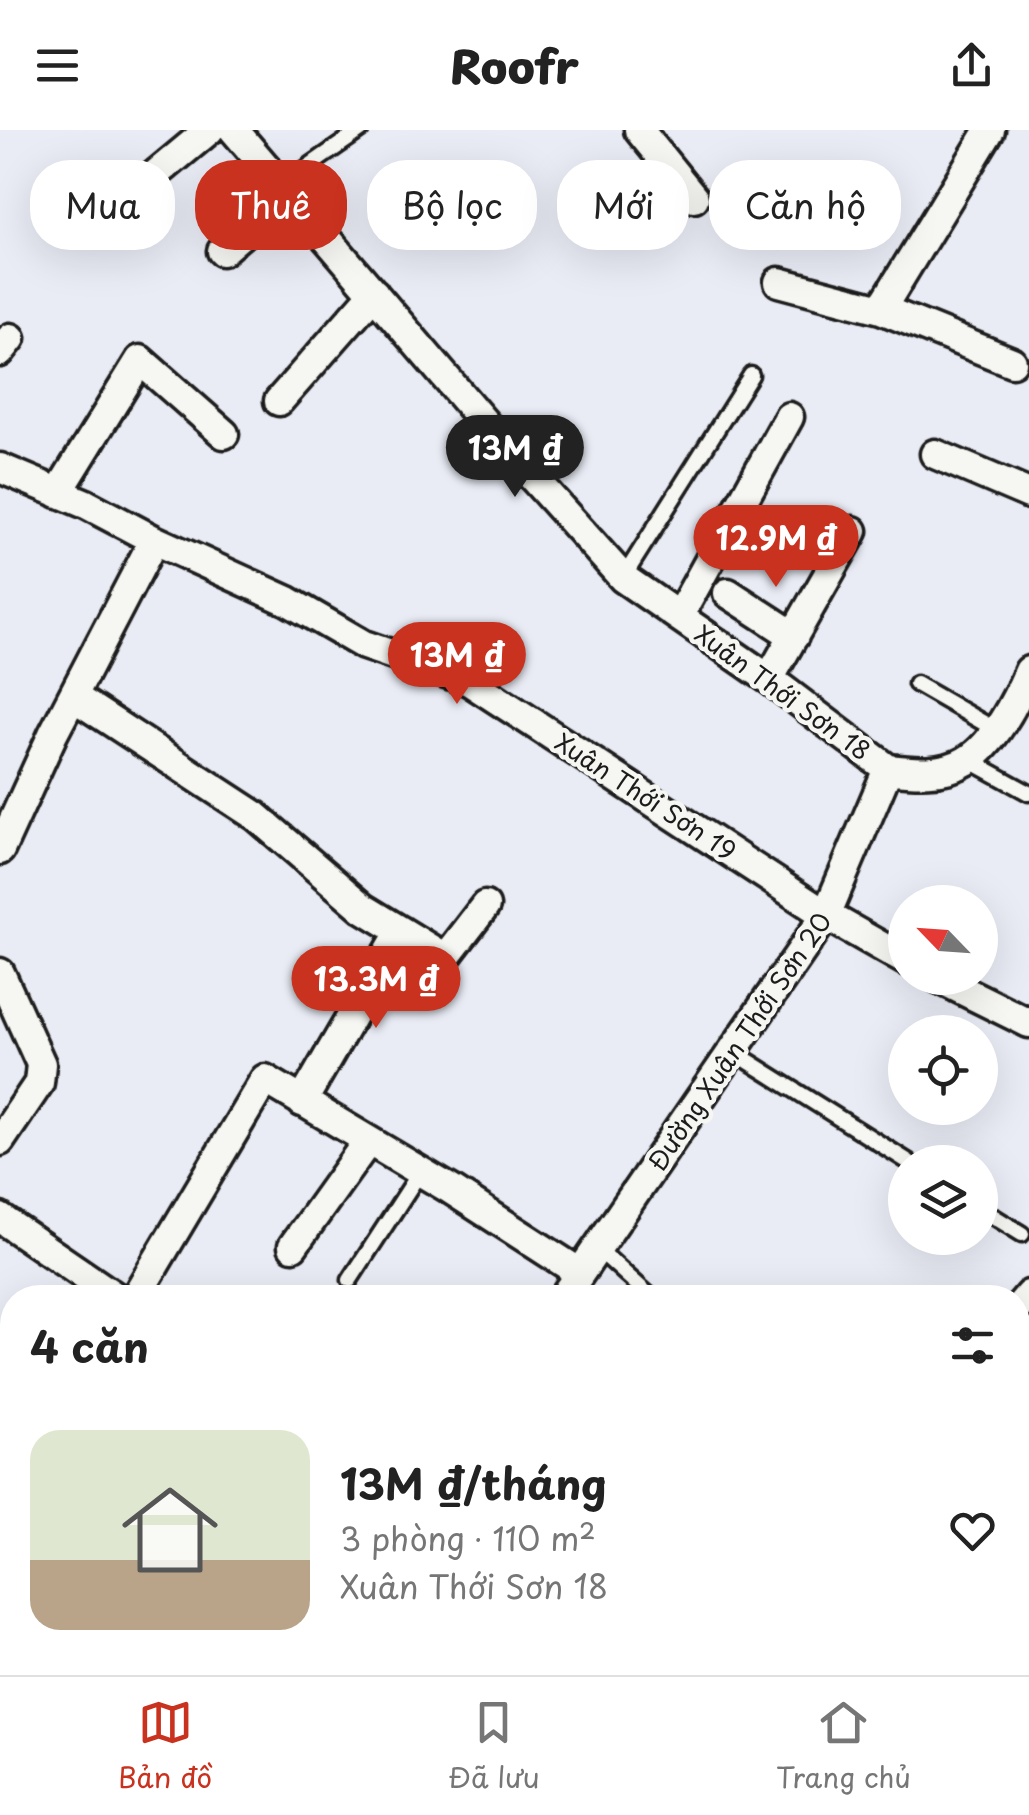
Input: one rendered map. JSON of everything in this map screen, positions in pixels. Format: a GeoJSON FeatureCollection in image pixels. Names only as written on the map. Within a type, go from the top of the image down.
{"type":"FeatureCollection","features":[{"type":"Feature","properties":{"kind":"street"},"geometry":{"type":"LineString","coordinates":[[173,160],[209,130]]}},
{"type":"Feature","properties":{"kind":"street","name":"Xuân Thới Sơn 18"},"geometry":{"type":"LineString","coordinates":[[234,130],[260,160]]}},
{"type":"Feature","properties":{"kind":"street"},"geometry":{"type":"LineString","coordinates":[[639,130],[694,198]]}},
{"type":"Feature","properties":{"kind":"street"},"geometry":{"type":"LineString","coordinates":[[881,309],[990,130]]}},
{"type":"Feature","properties":{"kind":"street","name":"Xuân Thới Sơn 18"},"geometry":{"type":"LineString","coordinates":[[337,250],[623,578],[769,679],[888,769]]}},
{"type":"Feature","properties":{"kind":"street"},"geometry":{"type":"LineString","coordinates":[[779,282],[881,309],[1012,362]]}},
{"type":"Feature","properties":{"kind":"street"},"geometry":{"type":"LineString","coordinates":[[279,401],[374,293]]}},
{"type":"Feature","properties":{"kind":"street"},"geometry":{"type":"LineString","coordinates":[[58,492],[140,360],[224,434]]}},
{"type":"Feature","properties":{"kind":"street"},"geometry":{"type":"LineString","coordinates":[[679,616],[789,417]]}},
{"type":"Feature","properties":{"kind":"street"},"geometry":{"type":"LineString","coordinates":[[935,454],[1029,494]]}},
{"type":"Feature","properties":{"kind":"street","name":"Xuân Thới Sơn 19"},"geometry":{"type":"LineString","coordinates":[[0,468],[288,602],[364,645],[469,681],[826,916],[888,951]]}},
{"type":"Feature","properties":{"kind":"street"},"geometry":{"type":"LineString","coordinates":[[769,679],[853,531]]}},
{"type":"Feature","properties":{"kind":"street"},"geometry":{"type":"LineString","coordinates":[[0,850],[154,540]]}},
{"type":"Feature","properties":{"kind":"street"},"geometry":{"type":"LineString","coordinates":[[728,592],[794,636]]}},
{"type":"Feature","properties":{"kind":"street"},"geometry":{"type":"LineString","coordinates":[[888,769],[938,770],[969,760],[1018,699],[1029,671]]}},
{"type":"Feature","properties":{"kind":"street"},"geometry":{"type":"LineString","coordinates":[[74,697],[256,816],[363,908],[445,958],[486,906]]}},
{"type":"Feature","properties":{"kind":"street","name":"Đường Xuân Thới Sơn 20"},"geometry":{"type":"LineString","coordinates":[[572,1285],[826,916],[888,769]]}},
{"type":"Feature","properties":{"kind":"street"},"geometry":{"type":"LineString","coordinates":[[302,1102],[400,931]]}},
{"type":"Feature","properties":{"kind":"street"},"geometry":{"type":"LineString","coordinates":[[0,973],[41,1064],[40,1083],[0,1141]]}},
{"type":"Feature","properties":{"kind":"street"},"geometry":{"type":"LineString","coordinates":[[972,995],[1029,1023]]}},
{"type":"Feature","properties":{"kind":"street"},"geometry":{"type":"LineString","coordinates":[[143,1285],[265,1079],[580,1273]]}},
{"type":"Feature","properties":{"kind":"street"},"geometry":{"type":"LineString","coordinates":[[294,1246],[368,1141]]}},
{"type":"Feature","properties":{"kind":"street"},"geometry":{"type":"LineString","coordinates":[[0,1218],[98,1285]]}},
{"type":"Feature","properties":{"kind":"lane"},"geometry":{"type":"LineString","coordinates":[[322,160],[361,130]]}},
{"type":"Feature","properties":{"kind":"lane"},"geometry":{"type":"LineString","coordinates":[[623,578],[751,375]]}},
{"type":"Feature","properties":{"kind":"lane"},"geometry":{"type":"LineString","coordinates":[[916,684],[996,730]]}},
{"type":"Feature","properties":{"kind":"lane"},"geometry":{"type":"LineString","coordinates":[[969,760],[1029,793]]}},
{"type":"Feature","properties":{"kind":"lane"},"geometry":{"type":"LineString","coordinates":[[734,1052],[888,1149]]}},
{"type":"Feature","properties":{"kind":"lane"},"geometry":{"type":"LineString","coordinates":[[350,1280],[420,1172]]}},
{"type":"Feature","properties":{"kind":"lane"},"geometry":{"type":"LineString","coordinates":[[998,1219],[1022,1234]]}},
{"type":"Feature","properties":{"kind":"lane"},"geometry":{"type":"LineString","coordinates":[[597,1248],[638,1285]]}}]}
